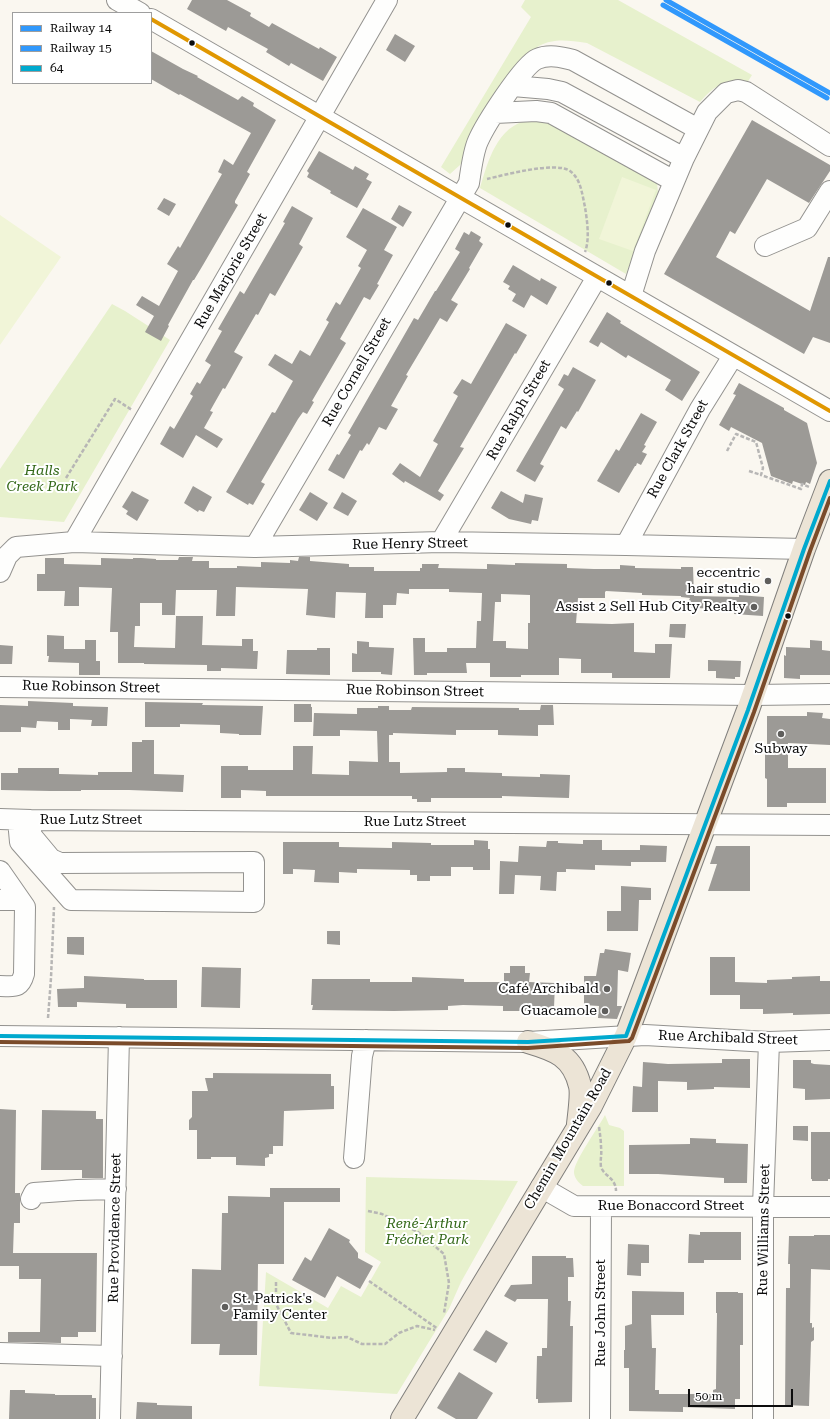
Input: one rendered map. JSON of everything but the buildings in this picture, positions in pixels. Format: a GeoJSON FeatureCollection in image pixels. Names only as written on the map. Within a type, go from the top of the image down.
{"type":"FeatureCollection","features":[{"type":"Feature","properties":{"kind":"main road","name":"Chemin Mountain Road"},"geometry":{"type":"LineString","coordinates":[[402,1419],[541,1187],[588,1125],[591,1106],[626,1036],[753,695],[804,549],[820,484]]}},
{"type":"Feature","properties":{"kind":"main road"},"geometry":{"type":"LineString","coordinates":[[528,1042],[548,1048],[567,1059],[572,1066],[580,1087],[588,1125]]}},
{"type":"Feature","properties":{"kind":"street","name":"Rue Marjorie Street"},"geometry":{"type":"LineString","coordinates":[[74,542],[321,117],[387,0]]}},
{"type":"Feature","properties":{"kind":"street"},"geometry":{"type":"LineString","coordinates":[[152,20],[321,117],[407,157],[464,190],[596,277],[830,411]]}},
{"type":"Feature","properties":{"kind":"street","name":"Rue Cornell Street"},"geometry":{"type":"LineString","coordinates":[[255,547],[464,190],[478,142],[513,86],[525,70],[536,59],[550,56],[573,60],[698,129]]}},
{"type":"Feature","properties":{"kind":"street"},"geometry":{"type":"LineString","coordinates":[[513,86],[548,89],[562,92],[684,158]]}},
{"type":"Feature","properties":{"kind":"street"},"geometry":{"type":"LineString","coordinates":[[631,296],[645,251],[684,158],[707,112],[726,93],[738,90],[746,92],[830,146]]}},
{"type":"Feature","properties":{"kind":"street"},"geometry":{"type":"LineString","coordinates":[[495,113],[536,111],[551,113],[674,182]]}},
{"type":"Feature","properties":{"kind":"street"},"geometry":{"type":"LineString","coordinates":[[765,246],[807,228],[830,191]]}},
{"type":"Feature","properties":{"kind":"street","name":"Rue Ralph Street"},"geometry":{"type":"LineString","coordinates":[[442,542],[596,277]]}},
{"type":"Feature","properties":{"kind":"street","name":"Rue Clark Street"},"geometry":{"type":"LineString","coordinates":[[626,545],[700,409],[733,356]]}},
{"type":"Feature","properties":{"kind":"street","name":"Rue Henry Street"},"geometry":{"type":"LineString","coordinates":[[0,572],[7,556],[16,547],[74,542],[255,547],[442,542],[804,549]]}},
{"type":"Feature","properties":{"kind":"street","name":"Rue Robinson Street"},"geometry":{"type":"LineString","coordinates":[[0,686],[753,695],[830,694]]}},
{"type":"Feature","properties":{"kind":"street"},"geometry":{"type":"LineString","coordinates":[[16,819],[51,859],[60,863],[254,862],[254,902],[70,900],[20,842],[16,819]]}},
{"type":"Feature","properties":{"kind":"street","name":"Rue Lutz Street"},"geometry":{"type":"LineString","coordinates":[[16,819],[830,825]]}},
{"type":"Feature","properties":{"kind":"street"},"geometry":{"type":"LineString","coordinates":[[70,863],[70,900]]}},
{"type":"Feature","properties":{"kind":"street"},"geometry":{"type":"LineString","coordinates":[[0,871],[25,907],[24,974],[22,982],[16,986],[0,986]]}},
{"type":"Feature","properties":{"kind":"street"},"geometry":{"type":"LineString","coordinates":[[0,900],[20,900]]}},
{"type":"Feature","properties":{"kind":"street","name":"Rue Archibald Street"},"geometry":{"type":"LineString","coordinates":[[0,1036],[528,1042],[645,1035],[768,1042],[830,1040]]}},
{"type":"Feature","properties":{"kind":"street","name":"Rue Providence Street"},"geometry":{"type":"LineString","coordinates":[[110,1419],[119,1037]]}},
{"type":"Feature","properties":{"kind":"street"},"geometry":{"type":"LineString","coordinates":[[354,1158],[362,1056],[366,1040]]}},
{"type":"Feature","properties":{"kind":"street","name":"Rue Williams Street"},"geometry":{"type":"LineString","coordinates":[[764,1419],[763,1206],[768,1042]]}},
{"type":"Feature","properties":{"kind":"street","name":"Rue Bonaccord Street"},"geometry":{"type":"LineString","coordinates":[[541,1187],[574,1206],[830,1207]]}},
{"type":"Feature","properties":{"kind":"street"},"geometry":{"type":"LineString","coordinates":[[31,1199],[34,1193],[116,1189]]}},
{"type":"Feature","properties":{"kind":"street","name":"Rue John Street"},"geometry":{"type":"LineString","coordinates":[[600,1419],[601,1207]]}},
{"type":"Feature","properties":{"kind":"street"},"geometry":{"type":"LineString","coordinates":[[0,1353],[112,1356]]}},
{"type":"Feature","properties":{"kind":"path"},"geometry":{"type":"LineString","coordinates":[[464,190],[541,168],[560,167],[571,171],[580,184],[586,212],[588,245],[578,266]]}},
{"type":"Feature","properties":{"kind":"path"},"geometry":{"type":"LineString","coordinates":[[66,478],[115,399],[145,419]]}},
{"type":"Feature","properties":{"kind":"path"},"geometry":{"type":"LineString","coordinates":[[727,451],[736,434],[756,442],[763,468],[761,475]]}},
{"type":"Feature","properties":{"kind":"path"},"geometry":{"type":"LineString","coordinates":[[749,471],[801,489],[802,484],[820,484]]}},
{"type":"Feature","properties":{"kind":"path"},"geometry":{"type":"LineString","coordinates":[[588,1125],[602,1147],[600,1159],[602,1168],[616,1186],[616,1193]]}},
{"type":"Feature","properties":{"kind":"path"},"geometry":{"type":"LineString","coordinates":[[368,1211],[382,1214],[418,1232],[444,1254],[449,1284],[444,1318]]}},
{"type":"Feature","properties":{"kind":"path"},"geometry":{"type":"LineString","coordinates":[[276,1282],[276,1304],[291,1333],[325,1338],[347,1337],[362,1344],[385,1344],[399,1333],[417,1326],[442,1331],[369,1281]]}},
{"type":"Feature","properties":{"kind":"green space"},"geometry":{"type":"Polygon","coordinates":[[[525,0],[618,0],[752,75],[747,83],[732,83],[716,87],[700,102],[587,43],[566,41],[549,42],[534,49],[519,64],[460,165],[450,174],[441,167],[531,17],[521,7],[525,0]]]}},
{"type":"Feature","properties":{"kind":"green space"},"geometry":{"type":"Polygon","coordinates":[[[529,120],[549,121],[657,183],[658,192],[626,274],[480,188],[491,156],[502,137],[509,129],[529,120]]]}},
{"type":"Feature","properties":{"kind":"green space"},"geometry":{"type":"Polygon","coordinates":[[[622,177],[656,190],[633,251],[599,239],[622,177]]]}},
{"type":"Feature","properties":{"kind":"green space"},"geometry":{"type":"Polygon","coordinates":[[[0,215],[61,257],[0,345],[0,215]]]}},
{"type":"Feature","properties":{"kind":"green space","name":"Halls Creek Park"},"geometry":{"type":"Polygon","coordinates":[[[112,304],[170,340],[64,522],[0,517],[0,469],[112,304]]]}},
{"type":"Feature","properties":{"kind":"green space"},"geometry":{"type":"Polygon","coordinates":[[[605,1115],[609,1125],[620,1128],[624,1131],[624,1186],[583,1186],[575,1177],[575,1168],[582,1153],[605,1115]]]}},
{"type":"Feature","properties":{"kind":"green space","name":"René-Arthur Fréchet Park"},"geometry":{"type":"Polygon","coordinates":[[[366,1177],[518,1181],[461,1282],[449,1309],[397,1394],[259,1386],[266,1272],[328,1308],[341,1286],[361,1297],[381,1262],[365,1252],[366,1177]]]}},
{"type":"Feature","properties":{"kind":"rail line","name":"14"},"geometry":{"type":"LineString","coordinates":[[666,0],[830,93]]}},
{"type":"Feature","properties":{"kind":"rail line","name":"15"},"geometry":{"type":"LineString","coordinates":[[663,5],[827,98]]}},
{"type":"Feature","properties":{"kind":"transit line"},"geometry":{"type":"LineString","coordinates":[[152,20],[830,411]]}},
{"type":"Feature","properties":{"kind":"transit line","name":"64"},"geometry":{"type":"LineString","coordinates":[[0,1036],[528,1042],[626,1036],[748,710],[804,549],[830,481]]}},
{"type":"Feature","properties":{"kind":"transit line"},"geometry":{"type":"LineString","coordinates":[[0,1042],[528,1048],[629,1041],[632,1038],[754,712],[830,498]]}},
{"type":"Feature","properties":{"kind":"place","name":"eccentric hair studio"},"geometry":{"type":"Point","coordinates":[768,581]}},
{"type":"Feature","properties":{"kind":"place","name":"Assist 2 Sell Hub City Realty"},"geometry":{"type":"Point","coordinates":[754,607]}},
{"type":"Feature","properties":{"kind":"place","name":"Subway"},"geometry":{"type":"Point","coordinates":[781,734]}},
{"type":"Feature","properties":{"kind":"place","name":"Café Archibald"},"geometry":{"type":"Point","coordinates":[607,989]}},
{"type":"Feature","properties":{"kind":"place","name":"Guacamole"},"geometry":{"type":"Point","coordinates":[605,1011]}},
{"type":"Feature","properties":{"kind":"place","name":"St. Patrick's Family Center"},"geometry":{"type":"Point","coordinates":[225,1307]}}]}
